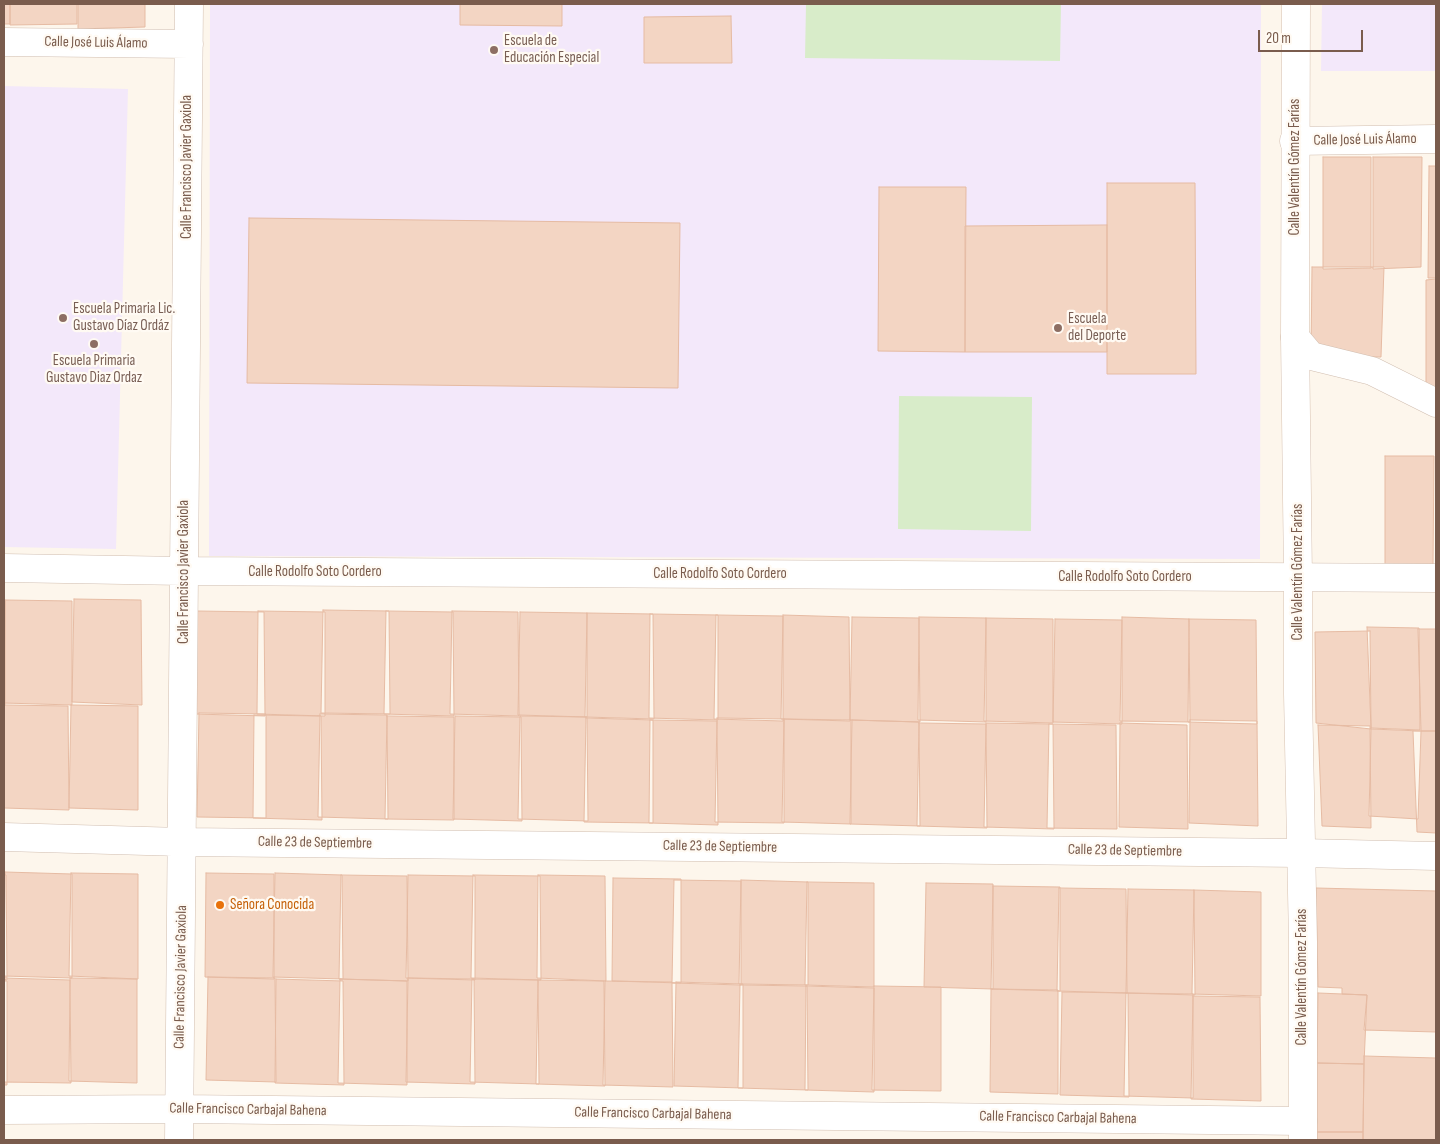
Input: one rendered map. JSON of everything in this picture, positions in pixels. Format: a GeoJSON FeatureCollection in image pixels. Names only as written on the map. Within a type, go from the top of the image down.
{"type":"FeatureCollection","features":[{"type":"Feature","properties":{"kind":"street","name":"Calle Francisco Javier Gaxiola"},"geometry":{"type":"LineString","coordinates":[[179,1140],[189,4]]}},
{"type":"Feature","properties":{"kind":"street","name":"Calle Valentín Gómez Farías"},"geometry":{"type":"LineString","coordinates":[[1296,4],[1294,141],[1295,337],[1303,1130]]}},
{"type":"Feature","properties":{"kind":"street","name":"Calle José Luis Álamo"},"geometry":{"type":"LineString","coordinates":[[4,42],[188,44]]}},
{"type":"Feature","properties":{"kind":"street","name":"Calle José Luis Álamo"},"geometry":{"type":"LineString","coordinates":[[1294,141],[1436,139]]}},
{"type":"Feature","properties":{"kind":"street"},"geometry":{"type":"LineString","coordinates":[[1295,337],[1311,356],[1372,371],[1436,403]]}},
{"type":"Feature","properties":{"kind":"street","name":"Calle Rodolfo Soto Cordero"},"geometry":{"type":"LineString","coordinates":[[4,568],[184,571],[1436,578]]}},
{"type":"Feature","properties":{"kind":"street","name":"Calle 23 de Septiembre"},"geometry":{"type":"LineString","coordinates":[[4,838],[182,842],[1436,856]]}},
{"type":"Feature","properties":{"kind":"street","name":"Calle Francisco Carbajal Bahena"},"geometry":{"type":"LineString","coordinates":[[4,1110],[180,1110],[1303,1130]]}},
{"type":"Feature","properties":{"kind":"shaded area"},"geometry":{"type":"Polygon","coordinates":[[[210,4],[1261,4],[1260,559],[209,556],[210,4]]]}},
{"type":"Feature","properties":{"kind":"shaded area"},"geometry":{"type":"Polygon","coordinates":[[[1322,4],[1435,4],[1435,71],[1321,71],[1322,4]]]}},
{"type":"Feature","properties":{"kind":"shaded area","name":"Escuela Primaria Lic. Gustavo Díaz Ordáz"},"geometry":{"type":"Polygon","coordinates":[[[4,86],[128,89],[116,549],[4,547],[4,86]]]}},
{"type":"Feature","properties":{"kind":"green space"},"geometry":{"type":"Polygon","coordinates":[[[806,4],[1061,4],[1060,61],[805,58],[806,4]]]}},
{"type":"Feature","properties":{"kind":"green space"},"geometry":{"type":"Polygon","coordinates":[[[899,396],[1032,397],[1031,531],[898,529],[899,396]]]}},
{"type":"Feature","properties":{"kind":"building"},"geometry":{"type":"Polygon","coordinates":[[[4,4],[10,4],[10,24],[4,24],[4,4]]]}},
{"type":"Feature","properties":{"kind":"building"},"geometry":{"type":"Polygon","coordinates":[[[10,4],[77,4],[77,24],[10,25],[10,4]]]}},
{"type":"Feature","properties":{"kind":"building"},"geometry":{"type":"Polygon","coordinates":[[[78,4],[145,4],[145,27],[78,29],[78,4]]]}},
{"type":"Feature","properties":{"kind":"building"},"geometry":{"type":"Polygon","coordinates":[[[460,4],[562,4],[562,26],[460,25],[460,4]]]}},
{"type":"Feature","properties":{"kind":"building"},"geometry":{"type":"Polygon","coordinates":[[[731,16],[732,63],[644,63],[644,17],[731,16]]]}},
{"type":"Feature","properties":{"kind":"building"},"geometry":{"type":"Polygon","coordinates":[[[1323,157],[1371,157],[1371,268],[1323,269],[1323,157]]]}},
{"type":"Feature","properties":{"kind":"building"},"geometry":{"type":"Polygon","coordinates":[[[1373,157],[1422,157],[1421,267],[1373,269],[1373,157]]]}},
{"type":"Feature","properties":{"kind":"building"},"geometry":{"type":"Polygon","coordinates":[[[1429,166],[1436,166],[1436,278],[1428,278],[1429,166]]]}},
{"type":"Feature","properties":{"kind":"building"},"geometry":{"type":"Polygon","coordinates":[[[1107,183],[1195,183],[1196,374],[1107,374],[1107,183]]]}},
{"type":"Feature","properties":{"kind":"building"},"geometry":{"type":"Polygon","coordinates":[[[879,187],[966,187],[965,352],[878,351],[879,187]]]}},
{"type":"Feature","properties":{"kind":"building"},"geometry":{"type":"Polygon","coordinates":[[[249,218],[680,223],[678,388],[247,383],[249,218]]]}},
{"type":"Feature","properties":{"kind":"building"},"geometry":{"type":"Polygon","coordinates":[[[1107,225],[1107,352],[965,352],[965,226],[1107,225]]]}},
{"type":"Feature","properties":{"kind":"building"},"geometry":{"type":"Polygon","coordinates":[[[1312,267],[1384,267],[1381,357],[1311,356],[1312,267]]]}},
{"type":"Feature","properties":{"kind":"building"},"geometry":{"type":"Polygon","coordinates":[[[1436,279],[1436,391],[1426,392],[1426,280],[1436,279]]]}},
{"type":"Feature","properties":{"kind":"building"},"geometry":{"type":"Polygon","coordinates":[[[1385,456],[1434,456],[1433,566],[1385,568],[1385,456]]]}},
{"type":"Feature","properties":{"kind":"building"},"geometry":{"type":"Polygon","coordinates":[[[74,599],[141,600],[142,705],[72,702],[74,599]]]}},
{"type":"Feature","properties":{"kind":"building"},"geometry":{"type":"Polygon","coordinates":[[[5,600],[72,601],[72,705],[4,703],[5,600]]]}},
{"type":"Feature","properties":{"kind":"building"},"geometry":{"type":"Polygon","coordinates":[[[5,601],[5,706],[4,706],[5,601]]]}},
{"type":"Feature","properties":{"kind":"building"},"geometry":{"type":"Polygon","coordinates":[[[323,610],[389,611],[390,714],[321,713],[323,610]]]}},
{"type":"Feature","properties":{"kind":"building"},"geometry":{"type":"Polygon","coordinates":[[[197,611],[264,612],[265,716],[195,714],[197,611]]]}},
{"type":"Feature","properties":{"kind":"building"},"geometry":{"type":"Polygon","coordinates":[[[258,611],[325,612],[325,716],[257,714],[258,611]]]}},
{"type":"Feature","properties":{"kind":"building"},"geometry":{"type":"Polygon","coordinates":[[[386,611],[453,612],[454,716],[384,714],[386,611]]]}},
{"type":"Feature","properties":{"kind":"building"},"geometry":{"type":"Polygon","coordinates":[[[452,611],[518,612],[519,716],[450,714],[452,611]]]}},
{"type":"Feature","properties":{"kind":"building"},"geometry":{"type":"Polygon","coordinates":[[[520,612],[587,613],[587,717],[518,715],[520,612]]]}},
{"type":"Feature","properties":{"kind":"building"},"geometry":{"type":"Polygon","coordinates":[[[587,613],[653,614],[654,719],[585,717],[587,613]]]}},
{"type":"Feature","properties":{"kind":"building"},"geometry":{"type":"Polygon","coordinates":[[[650,614],[718,615],[718,720],[649,718],[650,614]]]}},
{"type":"Feature","properties":{"kind":"building"},"geometry":{"type":"Polygon","coordinates":[[[716,615],[783,616],[783,721],[714,719],[716,615]]]}},
{"type":"Feature","properties":{"kind":"building"},"geometry":{"type":"Polygon","coordinates":[[[783,615],[849,617],[850,721],[781,719],[783,615]]]}},
{"type":"Feature","properties":{"kind":"building"},"geometry":{"type":"Polygon","coordinates":[[[852,617],[919,618],[920,722],[850,720],[852,617]]]}},
{"type":"Feature","properties":{"kind":"building"},"geometry":{"type":"Polygon","coordinates":[[[919,617],[986,618],[986,722],[918,720],[919,617]]]}},
{"type":"Feature","properties":{"kind":"building"},"geometry":{"type":"Polygon","coordinates":[[[1122,617],[1189,619],[1190,722],[1120,721],[1122,617]]]}},
{"type":"Feature","properties":{"kind":"building"},"geometry":{"type":"Polygon","coordinates":[[[986,618],[1053,619],[1053,723],[984,721],[986,618]]]}},
{"type":"Feature","properties":{"kind":"building"},"geometry":{"type":"Polygon","coordinates":[[[1055,619],[1122,620],[1122,724],[1053,722],[1055,619]]]}},
{"type":"Feature","properties":{"kind":"building"},"geometry":{"type":"Polygon","coordinates":[[[1189,619],[1256,620],[1257,724],[1188,722],[1189,619]]]}},
{"type":"Feature","properties":{"kind":"building"},"geometry":{"type":"Polygon","coordinates":[[[1367,627],[1419,628],[1420,730],[1371,728],[1367,627]]]}},
{"type":"Feature","properties":{"kind":"building"},"geometry":{"type":"Polygon","coordinates":[[[1418,629],[1436,629],[1436,731],[1421,731],[1418,629]]]}},
{"type":"Feature","properties":{"kind":"building"},"geometry":{"type":"Polygon","coordinates":[[[1370,631],[1371,729],[1316,723],[1315,632],[1370,631]]]}},
{"type":"Feature","properties":{"kind":"building"},"geometry":{"type":"Polygon","coordinates":[[[4,705],[68,706],[69,810],[4,808],[4,705]]]}},
{"type":"Feature","properties":{"kind":"building"},"geometry":{"type":"Polygon","coordinates":[[[71,705],[138,706],[138,810],[69,808],[71,705]]]}},
{"type":"Feature","properties":{"kind":"building"},"geometry":{"type":"Polygon","coordinates":[[[199,713],[266,714],[266,818],[197,817],[199,713]]]}},
{"type":"Feature","properties":{"kind":"building"},"geometry":{"type":"Polygon","coordinates":[[[320,714],[387,715],[388,819],[318,817],[320,714]]]}},
{"type":"Feature","properties":{"kind":"building"},"geometry":{"type":"Polygon","coordinates":[[[254,715],[321,716],[322,820],[253,818],[254,715]]]}},
{"type":"Feature","properties":{"kind":"building"},"geometry":{"type":"Polygon","coordinates":[[[387,716],[454,717],[454,820],[385,819],[387,716]]]}},
{"type":"Feature","properties":{"kind":"building"},"geometry":{"type":"Polygon","coordinates":[[[455,716],[521,717],[522,821],[453,819],[455,716]]]}},
{"type":"Feature","properties":{"kind":"building"},"geometry":{"type":"Polygon","coordinates":[[[520,716],[587,717],[588,821],[518,819],[520,716]]]}},
{"type":"Feature","properties":{"kind":"building"},"geometry":{"type":"Polygon","coordinates":[[[586,718],[653,720],[653,823],[584,822],[586,718]]]}},
{"type":"Feature","properties":{"kind":"building"},"geometry":{"type":"Polygon","coordinates":[[[717,718],[784,719],[784,823],[715,822],[717,718]]]}},
{"type":"Feature","properties":{"kind":"building"},"geometry":{"type":"Polygon","coordinates":[[[784,719],[851,720],[851,824],[782,822],[784,719]]]}},
{"type":"Feature","properties":{"kind":"building"},"geometry":{"type":"Polygon","coordinates":[[[650,720],[717,721],[718,825],[649,823],[650,720]]]}},
{"type":"Feature","properties":{"kind":"building"},"geometry":{"type":"Polygon","coordinates":[[[852,720],[919,722],[920,826],[850,824],[852,720]]]}},
{"type":"Feature","properties":{"kind":"building"},"geometry":{"type":"Polygon","coordinates":[[[1190,720],[1257,721],[1258,826],[1189,823],[1190,720]]]}},
{"type":"Feature","properties":{"kind":"building"},"geometry":{"type":"Polygon","coordinates":[[[919,723],[986,724],[987,828],[917,826],[919,723]]]}},
{"type":"Feature","properties":{"kind":"building"},"geometry":{"type":"Polygon","coordinates":[[[986,723],[1053,724],[1054,829],[984,827],[986,723]]]}},
{"type":"Feature","properties":{"kind":"building"},"geometry":{"type":"Polygon","coordinates":[[[1120,723],[1187,725],[1188,829],[1119,827],[1120,723]]]}},
{"type":"Feature","properties":{"kind":"building"},"geometry":{"type":"Polygon","coordinates":[[[1049,724],[1116,725],[1117,829],[1047,828],[1049,724]]]}},
{"type":"Feature","properties":{"kind":"building"},"geometry":{"type":"Polygon","coordinates":[[[1318,725],[1370,726],[1371,828],[1322,826],[1318,725]]]}},
{"type":"Feature","properties":{"kind":"building"},"geometry":{"type":"Polygon","coordinates":[[[1371,729],[1421,731],[1418,819],[1369,816],[1371,729]]]}},
{"type":"Feature","properties":{"kind":"building"},"geometry":{"type":"Polygon","coordinates":[[[1413,731],[1436,731],[1436,833],[1417,832],[1413,731]]]}},
{"type":"Feature","properties":{"kind":"building"},"geometry":{"type":"Polygon","coordinates":[[[5,872],[72,874],[72,978],[4,976],[5,872]]]}},
{"type":"Feature","properties":{"kind":"building"},"geometry":{"type":"Polygon","coordinates":[[[71,873],[138,874],[138,979],[69,976],[71,873]]]}},
{"type":"Feature","properties":{"kind":"building"},"geometry":{"type":"Polygon","coordinates":[[[206,873],[274,874],[274,979],[205,977],[206,873]]]}},
{"type":"Feature","properties":{"kind":"building"},"geometry":{"type":"Polygon","coordinates":[[[275,873],[342,875],[343,979],[273,977],[275,873]]]}},
{"type":"Feature","properties":{"kind":"building"},"geometry":{"type":"Polygon","coordinates":[[[4,875],[6,875],[7,980],[4,979],[4,875]]]}},
{"type":"Feature","properties":{"kind":"building"},"geometry":{"type":"Polygon","coordinates":[[[341,875],[407,876],[408,981],[339,979],[341,875]]]}},
{"type":"Feature","properties":{"kind":"building"},"geometry":{"type":"Polygon","coordinates":[[[408,875],[475,876],[475,980],[406,978],[408,875]]]}},
{"type":"Feature","properties":{"kind":"building"},"geometry":{"type":"Polygon","coordinates":[[[473,875],[540,876],[541,980],[471,978],[473,875]]]}},
{"type":"Feature","properties":{"kind":"building"},"geometry":{"type":"Polygon","coordinates":[[[538,875],[605,876],[606,981],[537,978],[538,875]]]}},
{"type":"Feature","properties":{"kind":"building"},"geometry":{"type":"Polygon","coordinates":[[[613,878],[681,879],[681,983],[612,981],[613,878]]]}},
{"type":"Feature","properties":{"kind":"building"},"geometry":{"type":"Polygon","coordinates":[[[674,880],[741,881],[741,985],[672,983],[674,880]]]}},
{"type":"Feature","properties":{"kind":"building"},"geometry":{"type":"Polygon","coordinates":[[[741,880],[808,882],[808,985],[739,984],[741,880]]]}},
{"type":"Feature","properties":{"kind":"building"},"geometry":{"type":"Polygon","coordinates":[[[807,882],[874,883],[874,987],[805,985],[807,882]]]}},
{"type":"Feature","properties":{"kind":"building"},"geometry":{"type":"Polygon","coordinates":[[[926,883],[993,884],[993,989],[924,987],[926,883]]]}},
{"type":"Feature","properties":{"kind":"building"},"geometry":{"type":"Polygon","coordinates":[[[993,886],[1060,887],[1060,991],[991,989],[993,886]]]}},
{"type":"Feature","properties":{"kind":"building"},"geometry":{"type":"Polygon","coordinates":[[[1059,888],[1126,889],[1127,993],[1057,991],[1059,888]]]}},
{"type":"Feature","properties":{"kind":"building"},"geometry":{"type":"Polygon","coordinates":[[[1316,888],[1436,891],[1436,1032],[1364,1030],[1367,995],[1342,994],[1342,988],[1318,987],[1316,888]]]}},
{"type":"Feature","properties":{"kind":"building"},"geometry":{"type":"Polygon","coordinates":[[[1128,889],[1194,890],[1195,995],[1126,993],[1128,889]]]}},
{"type":"Feature","properties":{"kind":"building"},"geometry":{"type":"Polygon","coordinates":[[[1194,890],[1261,892],[1261,996],[1192,994],[1194,890]]]}},
{"type":"Feature","properties":{"kind":"building"},"geometry":{"type":"Polygon","coordinates":[[[208,977],[275,978],[276,1082],[206,1080],[208,977]]]}},
{"type":"Feature","properties":{"kind":"building"},"geometry":{"type":"Polygon","coordinates":[[[4,978],[70,980],[71,1083],[4,1082],[4,978]]]}},
{"type":"Feature","properties":{"kind":"building"},"geometry":{"type":"Polygon","coordinates":[[[70,978],[137,979],[137,1083],[69,1081],[70,978]]]}},
{"type":"Feature","properties":{"kind":"building"},"geometry":{"type":"Polygon","coordinates":[[[408,978],[474,979],[475,1084],[406,1082],[408,978]]]}},
{"type":"Feature","properties":{"kind":"building"},"geometry":{"type":"Polygon","coordinates":[[[276,979],[343,981],[344,1085],[275,1083],[276,979]]]}},
{"type":"Feature","properties":{"kind":"building"},"geometry":{"type":"Polygon","coordinates":[[[340,979],[407,981],[407,1085],[338,1083],[340,979]]]}},
{"type":"Feature","properties":{"kind":"building"},"geometry":{"type":"Polygon","coordinates":[[[472,979],[538,980],[539,1084],[470,1082],[472,979]]]}},
{"type":"Feature","properties":{"kind":"building"},"geometry":{"type":"Polygon","coordinates":[[[538,980],[604,981],[605,1086],[536,1084],[538,980]]]}},
{"type":"Feature","properties":{"kind":"building"},"geometry":{"type":"Polygon","coordinates":[[[4,981],[7,981],[7,1085],[4,1085],[4,981]]]}},
{"type":"Feature","properties":{"kind":"building"},"geometry":{"type":"Polygon","coordinates":[[[605,981],[672,982],[673,1087],[603,1085],[605,981]]]}},
{"type":"Feature","properties":{"kind":"building"},"geometry":{"type":"Polygon","coordinates":[[[676,982],[743,984],[743,1088],[674,1086],[676,982]]]}},
{"type":"Feature","properties":{"kind":"building"},"geometry":{"type":"Polygon","coordinates":[[[740,985],[807,986],[808,1090],[738,1088],[740,985]]]}},
{"type":"Feature","properties":{"kind":"building"},"geometry":{"type":"Polygon","coordinates":[[[806,986],[874,988],[874,1092],[805,1090],[806,986]]]}},
{"type":"Feature","properties":{"kind":"building"},"geometry":{"type":"Polygon","coordinates":[[[874,986],[941,987],[941,1091],[872,1090],[874,986]]]}},
{"type":"Feature","properties":{"kind":"building"},"geometry":{"type":"Polygon","coordinates":[[[991,989],[1058,990],[1058,1094],[990,1092],[991,989]]]}},
{"type":"Feature","properties":{"kind":"building"},"geometry":{"type":"Polygon","coordinates":[[[1062,992],[1128,993],[1129,1097],[1060,1095],[1062,992]]]}},
{"type":"Feature","properties":{"kind":"building"},"geometry":{"type":"Polygon","coordinates":[[[1126,993],[1193,994],[1193,1098],[1124,1096],[1126,993]]]}},
{"type":"Feature","properties":{"kind":"building"},"geometry":{"type":"Polygon","coordinates":[[[1318,993],[1367,995],[1364,1064],[1317,1063],[1318,993]]]}},
{"type":"Feature","properties":{"kind":"building"},"geometry":{"type":"Polygon","coordinates":[[[1193,996],[1260,997],[1261,1101],[1191,1099],[1193,996]]]}},
{"type":"Feature","properties":{"kind":"building"},"geometry":{"type":"Polygon","coordinates":[[[1364,1056],[1436,1058],[1436,1140],[1363,1140],[1364,1056]]]}},
{"type":"Feature","properties":{"kind":"building"},"geometry":{"type":"Polygon","coordinates":[[[1317,1063],[1364,1064],[1363,1132],[1317,1132],[1317,1063]]]}},
{"type":"Feature","properties":{"kind":"building"},"geometry":{"type":"Polygon","coordinates":[[[1317,1132],[1363,1132],[1363,1140],[1317,1140],[1317,1132]]]}},
{"type":"Feature","properties":{"kind":"place","name":"Escuela de Educación Especial"},"geometry":{"type":"Point","coordinates":[494,50]}},
{"type":"Feature","properties":{"kind":"place","name":"Escuela Primaria Lic. Gustavo Díaz Ordáz"},"geometry":{"type":"Point","coordinates":[63,318]}},
{"type":"Feature","properties":{"kind":"place","name":"Escuela del Deporte"},"geometry":{"type":"Point","coordinates":[1058,328]}},
{"type":"Feature","properties":{"kind":"place","name":"Escuela Primaria Gustavo Diaz Ordaz"},"geometry":{"type":"Point","coordinates":[94,344]}},
{"type":"Feature","properties":{"kind":"place","name":"Señora Conocida"},"geometry":{"type":"Point","coordinates":[220,905]}}]}
